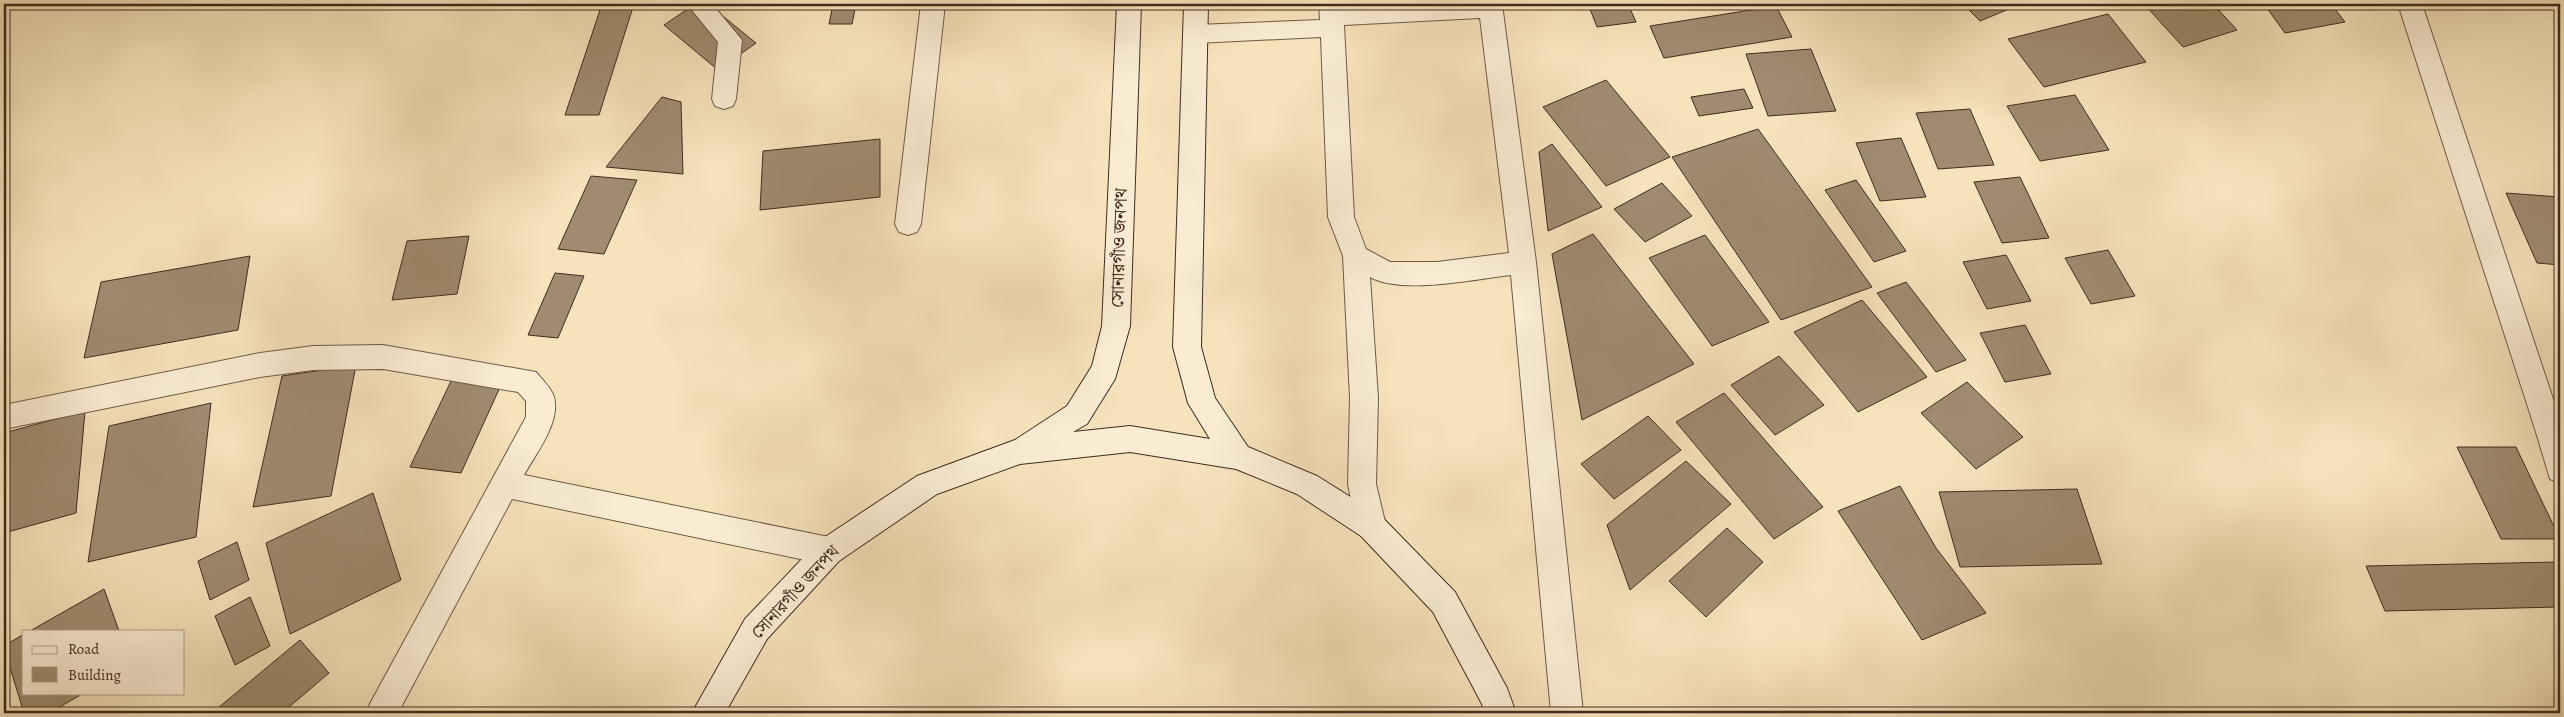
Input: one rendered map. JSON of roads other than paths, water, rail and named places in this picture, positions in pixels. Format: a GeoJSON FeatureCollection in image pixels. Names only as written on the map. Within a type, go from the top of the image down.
{"type":"FeatureCollection","features":[{"type":"Feature","properties":{"kind":"street"},"geometry":{"type":"LineString","coordinates":[[699,4],[730,40],[724,99]]}},
{"type":"Feature","properties":{"kind":"street"},"geometry":{"type":"LineString","coordinates":[[908,224],[933,4]]}},
{"type":"Feature","properties":{"kind":"street","name":"সোনারগাঁও জনপথ"},"geometry":{"type":"LineString","coordinates":[[708,713],[756,630],[829,552],[927,485],[1020,451],[1077,415],[1105,370],[1116,326],[1129,4]]}},
{"type":"Feature","properties":{"kind":"street"},"geometry":{"type":"LineString","coordinates":[[1196,4],[1187,347],[1202,403],[1238,456]]}},
{"type":"Feature","properties":{"kind":"street"},"geometry":{"type":"LineString","coordinates":[[2410,4],[2549,429],[2560,470]]}},
{"type":"Feature","properties":{"kind":"street"},"geometry":{"type":"LineString","coordinates":[[1196,34],[1332,16],[1491,6],[1523,262],[1567,713]]}},
{"type":"Feature","properties":{"kind":"street"},"geometry":{"type":"LineString","coordinates":[[1332,16],[1341,217],[1356,256],[1364,398],[1362,484],[1371,526]]}},
{"type":"Feature","properties":{"kind":"street"},"geometry":{"type":"LineString","coordinates":[[1356,256],[1386,274],[1437,273],[1523,262]]}},
{"type":"Feature","properties":{"kind":"street"},"geometry":{"type":"LineString","coordinates":[[4,417],[260,365],[313,358],[383,357],[526,381],[540,397],[540,418],[381,713]]}},
{"type":"Feature","properties":{"kind":"street","name":"সোনারগাঁও জনপথ"},"geometry":{"type":"LineString","coordinates":[[1020,451],[1130,439],[1238,456],[1307,484],[1371,526],[1444,602],[1504,709]]}},
{"type":"Feature","properties":{"kind":"street"},"geometry":{"type":"LineString","coordinates":[[505,484],[829,552]]}}]}
